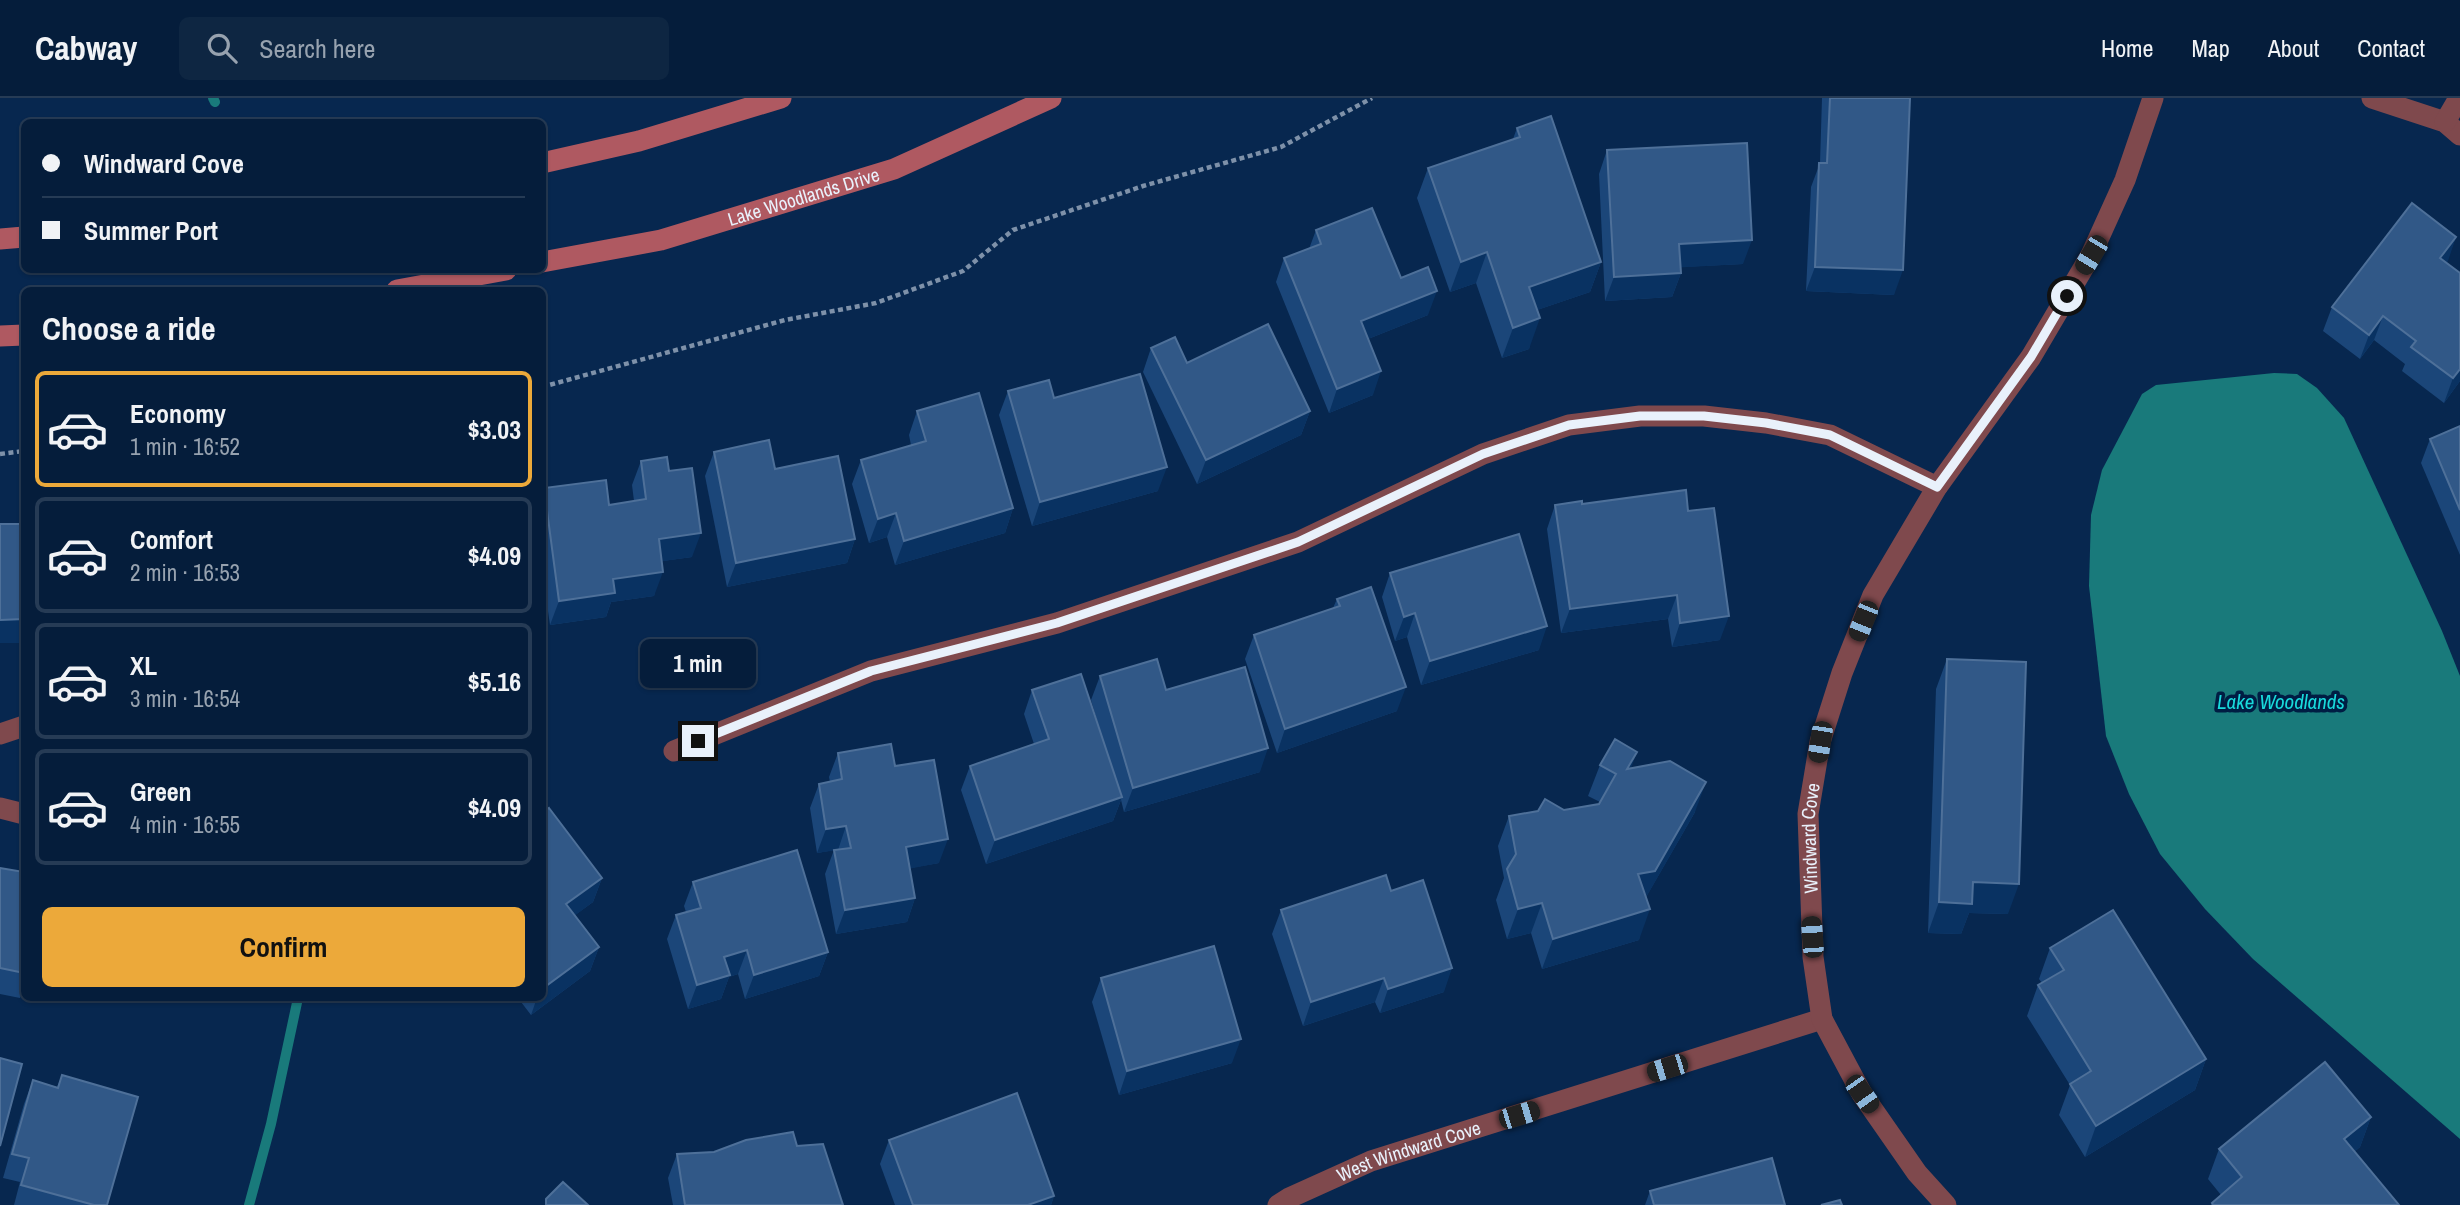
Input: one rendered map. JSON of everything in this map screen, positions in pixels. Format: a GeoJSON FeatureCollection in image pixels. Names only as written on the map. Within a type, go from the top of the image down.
{"type":"FeatureCollection","features":[{"type":"Feature","properties":{"kind":"main road"},"geometry":{"type":"LineString","coordinates":[[546,162],[639,141],[781,98]]}},
{"type":"Feature","properties":{"kind":"main road","name":"Lake Woodlands Drive"},"geometry":{"type":"LineString","coordinates":[[546,261],[661,240],[894,169],[1051,98]]}},
{"type":"Feature","properties":{"kind":"main road"},"geometry":{"type":"LineString","coordinates":[[0,239],[21,237]]}},
{"type":"Feature","properties":{"kind":"main road"},"geometry":{"type":"LineString","coordinates":[[413,287],[490,273]]}},
{"type":"Feature","properties":{"kind":"main road"},"geometry":{"type":"LineString","coordinates":[[0,337],[21,335]]}},
{"type":"Feature","properties":{"kind":"street","name":"Windward Cove"},"geometry":{"type":"LineString","coordinates":[[1946,1205],[1917,1173],[1862,1094],[1822,1019],[1813,957],[1808,814],[1820,742],[1842,674],[1873,595],[1937,487],[2031,357],[2091,255],[2125,180],[2153,98]]}},
{"type":"Feature","properties":{"kind":"street"},"geometry":{"type":"LineString","coordinates":[[2372,98],[2452,129],[2459,98]]}},
{"type":"Feature","properties":{"kind":"street"},"geometry":{"type":"LineString","coordinates":[[674,751],[871,671],[1057,623],[1298,542],[1483,454],[1569,425],[1640,416],[1704,416],[1766,423],[1830,435],[1937,487]]}},
{"type":"Feature","properties":{"kind":"street"},"geometry":{"type":"LineString","coordinates":[[0,734],[21,727]]}},
{"type":"Feature","properties":{"kind":"street"},"geometry":{"type":"LineString","coordinates":[[0,808],[21,813]]}},
{"type":"Feature","properties":{"kind":"street","name":"West Windward Cove"},"geometry":{"type":"LineString","coordinates":[[1278,1205],[1371,1161],[1822,1019]]}},
{"type":"Feature","properties":{"kind":"path"},"geometry":{"type":"LineString","coordinates":[[546,386],[785,320],[876,303],[963,271],[1013,230],[1143,186],[1282,147],[1371,98]]}},
{"type":"Feature","properties":{"kind":"path"},"geometry":{"type":"LineString","coordinates":[[0,454],[21,451]]}},
{"type":"Feature","properties":{"kind":"water","name":"Lake Woodlands"},"geometry":{"type":"Polygon","coordinates":[[[2274,373],[2297,374],[2317,388],[2344,418],[2460,676],[2460,1139],[2253,959],[2205,909],[2160,854],[2129,794],[2106,736],[2089,586],[2091,515],[2102,470],[2142,394],[2156,385],[2274,373]]]}},
{"type":"Feature","properties":{"kind":"building"},"geometry":{"type":"Polygon","coordinates":[[[1830,98],[1910,98],[1903,270],[1815,267],[1819,163],[1827,163],[1830,98]]]}},
{"type":"Feature","properties":{"kind":"building"},"geometry":{"type":"Polygon","coordinates":[[[1551,116],[1601,262],[1529,287],[1540,318],[1513,328],[1487,252],[1461,262],[1428,168],[1520,137],[1517,128],[1551,116]]]}},
{"type":"Feature","properties":{"kind":"building"},"geometry":{"type":"Polygon","coordinates":[[[1747,143],[1752,240],[1679,244],[1681,273],[1614,277],[1607,150],[1747,143]]]}},
{"type":"Feature","properties":{"kind":"building"},"geometry":{"type":"Polygon","coordinates":[[[2412,203],[2456,237],[2440,258],[2460,273],[2460,369],[2453,378],[2411,347],[2416,341],[2383,316],[2369,335],[2332,307],[2412,203]]]}},
{"type":"Feature","properties":{"kind":"building"},"geometry":{"type":"Polygon","coordinates":[[[1372,208],[1401,278],[1428,267],[1437,291],[1361,321],[1381,371],[1337,389],[1284,258],[1321,244],[1316,230],[1372,208]]]}},
{"type":"Feature","properties":{"kind":"building"},"geometry":{"type":"Polygon","coordinates":[[[1268,324],[1310,411],[1206,460],[1151,348],[1175,337],[1187,363],[1268,324]]]}},
{"type":"Feature","properties":{"kind":"building"},"geometry":{"type":"Polygon","coordinates":[[[1140,374],[1167,467],[1040,502],[1008,391],[1049,380],[1054,398],[1140,374]]]}},
{"type":"Feature","properties":{"kind":"building"},"geometry":{"type":"Polygon","coordinates":[[[979,393],[1013,508],[904,541],[896,513],[878,519],[861,460],[926,441],[917,411],[979,393]]]}},
{"type":"Feature","properties":{"kind":"building"},"geometry":{"type":"Polygon","coordinates":[[[2460,426],[2460,510],[2430,439],[2460,426]]]}},
{"type":"Feature","properties":{"kind":"building"},"geometry":{"type":"Polygon","coordinates":[[[769,440],[775,469],[838,456],[855,539],[736,563],[714,452],[769,440]]]}},
{"type":"Feature","properties":{"kind":"building"},"geometry":{"type":"Polygon","coordinates":[[[667,457],[669,471],[692,468],[701,533],[659,539],[663,572],[613,579],[615,593],[559,601],[546,488],[606,480],[609,505],[646,499],[641,461],[667,457]]]}},
{"type":"Feature","properties":{"kind":"building"},"geometry":{"type":"Polygon","coordinates":[[[1686,490],[1688,511],[1714,508],[1729,616],[1680,623],[1677,595],[1570,609],[1555,505],[1686,490]]]}},
{"type":"Feature","properties":{"kind":"building"},"geometry":{"type":"Polygon","coordinates":[[[0,524],[21,524],[21,619],[0,620],[0,524]]]}},
{"type":"Feature","properties":{"kind":"building"},"geometry":{"type":"Polygon","coordinates":[[[1519,534],[1547,626],[1430,661],[1415,613],[1404,617],[1390,573],[1519,534]]]}},
{"type":"Feature","properties":{"kind":"building"},"geometry":{"type":"Polygon","coordinates":[[[1371,587],[1406,687],[1285,729],[1254,635],[1340,606],[1337,599],[1371,587]]]}},
{"type":"Feature","properties":{"kind":"building"},"geometry":{"type":"Polygon","coordinates":[[[1157,659],[1166,690],[1245,667],[1268,748],[1133,788],[1100,676],[1157,659]]]}},
{"type":"Feature","properties":{"kind":"building"},"geometry":{"type":"Polygon","coordinates":[[[1947,659],[2026,662],[2019,884],[1973,882],[1972,904],[1939,902],[1947,659]]]}},
{"type":"Feature","properties":{"kind":"building"},"geometry":{"type":"Polygon","coordinates":[[[1081,674],[1122,797],[995,840],[970,766],[1049,739],[1032,690],[1081,674]]]}},
{"type":"Feature","properties":{"kind":"building"},"geometry":{"type":"Polygon","coordinates":[[[1615,739],[1637,752],[1627,769],[1670,761],[1706,782],[1655,871],[1638,874],[1650,909],[1553,939],[1542,903],[1518,909],[1507,869],[1516,854],[1509,816],[1538,811],[1545,799],[1564,810],[1599,804],[1616,774],[1600,765],[1615,739]]]}},
{"type":"Feature","properties":{"kind":"building"},"geometry":{"type":"Polygon","coordinates":[[[891,744],[895,766],[934,760],[948,839],[906,847],[915,898],[845,910],[834,850],[851,848],[846,826],[826,829],[819,784],[842,779],[838,753],[891,744]]]}},
{"type":"Feature","properties":{"kind":"building"},"geometry":{"type":"Polygon","coordinates":[[[549,808],[602,878],[566,904],[599,947],[546,986],[546,810],[549,808]]]}},
{"type":"Feature","properties":{"kind":"building"},"geometry":{"type":"Polygon","coordinates":[[[797,850],[828,952],[754,975],[747,950],[724,957],[730,975],[697,985],[676,915],[701,908],[693,882],[797,850]]]}},
{"type":"Feature","properties":{"kind":"building"},"geometry":{"type":"Polygon","coordinates":[[[0,868],[21,872],[21,972],[0,968],[0,868]]]}},
{"type":"Feature","properties":{"kind":"building"},"geometry":{"type":"Polygon","coordinates":[[[1386,875],[1391,891],[1423,880],[1452,968],[1388,989],[1384,978],[1311,1002],[1281,910],[1386,875]]]}},
{"type":"Feature","properties":{"kind":"building"},"geometry":{"type":"Polygon","coordinates":[[[2113,910],[2206,1059],[2096,1126],[2070,1084],[2091,1071],[2038,985],[2064,970],[2050,948],[2113,910]]]}},
{"type":"Feature","properties":{"kind":"building"},"geometry":{"type":"Polygon","coordinates":[[[1214,946],[1241,1039],[1127,1071],[1101,978],[1214,946]]]}},
{"type":"Feature","properties":{"kind":"building"},"geometry":{"type":"Polygon","coordinates":[[[0,1058],[22,1064],[0,1146],[0,1058]]]}},
{"type":"Feature","properties":{"kind":"building"},"geometry":{"type":"Polygon","coordinates":[[[2325,1062],[2371,1117],[2344,1139],[2399,1205],[2213,1205],[2212,1203],[2242,1177],[2219,1149],[2325,1062]]]}},
{"type":"Feature","properties":{"kind":"building"},"geometry":{"type":"Polygon","coordinates":[[[62,1075],[138,1097],[107,1205],[94,1205],[21,1185],[29,1158],[12,1154],[33,1080],[58,1088],[62,1075]]]}},
{"type":"Feature","properties":{"kind":"building"},"geometry":{"type":"Polygon","coordinates":[[[1017,1093],[1054,1196],[1028,1205],[913,1205],[889,1140],[1017,1093]]]}},
{"type":"Feature","properties":{"kind":"building"},"geometry":{"type":"Polygon","coordinates":[[[793,1132],[797,1146],[823,1144],[843,1205],[685,1205],[677,1154],[714,1152],[746,1140],[793,1132]]]}},
{"type":"Feature","properties":{"kind":"building"},"geometry":{"type":"Polygon","coordinates":[[[1772,1158],[1785,1205],[1654,1205],[1650,1191],[1772,1158]]]}},
{"type":"Feature","properties":{"kind":"building"},"geometry":{"type":"Polygon","coordinates":[[[563,1182],[588,1205],[546,1205],[546,1199],[563,1182]]]}},
{"type":"Feature","properties":{"kind":"building"},"geometry":{"type":"Polygon","coordinates":[[[1840,1200],[1842,1205],[1821,1205],[1840,1200]]]}},
{"type":"Feature","properties":{"kind":"waterway"},"geometry":{"type":"LineString","coordinates":[[213,98],[215,102]]}},
{"type":"Feature","properties":{"kind":"waterway"},"geometry":{"type":"LineString","coordinates":[[249,1205],[271,1124],[297,1001]]}},
{"type":"Feature","properties":{"kind":"route"},"geometry":{"type":"LineString","coordinates":[[698,741],[871,671],[1057,623],[1298,542],[1483,454],[1569,425],[1640,416],[1704,416],[1766,423],[1830,435],[1937,487],[2031,357],[2067,296]]}}]}
